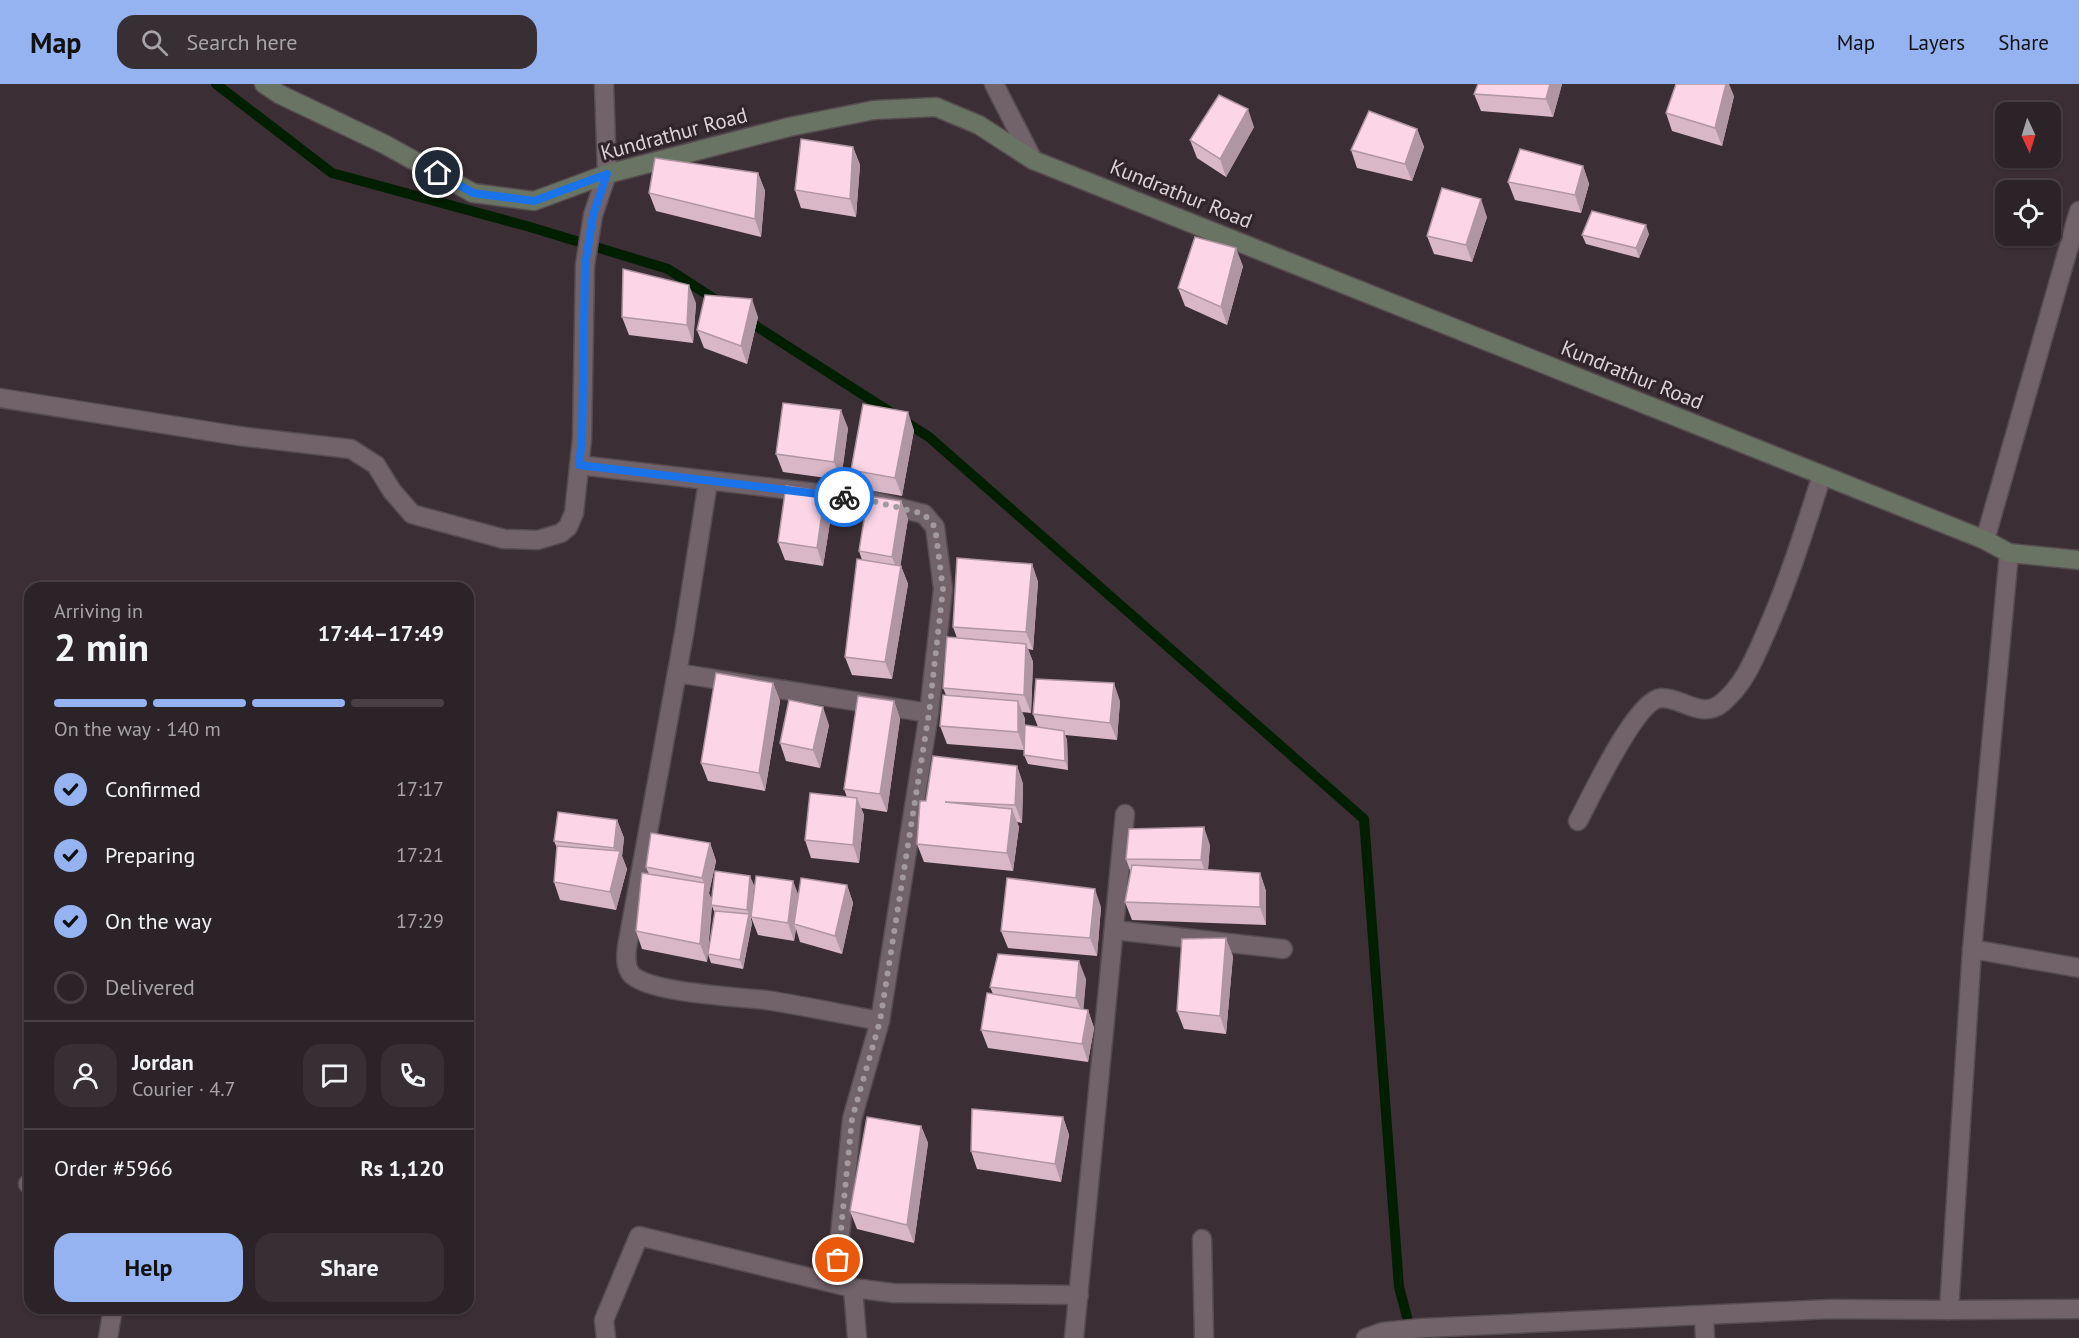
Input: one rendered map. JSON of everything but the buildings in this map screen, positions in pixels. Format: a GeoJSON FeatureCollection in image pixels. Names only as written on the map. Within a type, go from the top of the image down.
{"type":"FeatureCollection","features":[{"type":"Feature","properties":{"kind":"street","name":"Kundrathur Road"},"geometry":{"type":"LineString","coordinates":[[264,84],[279,94],[384,144],[473,193],[534,201],[607,174],[789,127],[874,110],[936,107],[979,125],[1033,160],[1984,540],[2009,553],[2079,560]]}},
{"type":"Feature","properties":{"kind":"street"},"geometry":{"type":"LineString","coordinates":[[0,398],[239,436],[351,449],[376,465],[392,492],[412,514],[504,539],[538,540],[561,533],[568,527],[574,513],[582,439],[585,266],[593,215],[607,174],[604,84]]}},
{"type":"Feature","properties":{"kind":"street"},"geometry":{"type":"LineString","coordinates":[[994,84],[1033,160]]}},
{"type":"Feature","properties":{"kind":"street"},"geometry":{"type":"LineString","coordinates":[[1984,540],[2079,211]]}},
{"type":"Feature","properties":{"kind":"street"},"geometry":{"type":"LineString","coordinates":[[579,465],[708,482],[860,498],[924,514],[935,527],[943,589],[929,713],[880,1021],[852,1119],[844,1285],[857,1338]]}},
{"type":"Feature","properties":{"kind":"street"},"geometry":{"type":"LineString","coordinates":[[1578,821],[1630,727],[1642,711],[1655,700],[1664,698],[1710,710],[1735,691],[1751,667],[1786,586],[1822,475]]}},
{"type":"Feature","properties":{"kind":"street"},"geometry":{"type":"LineString","coordinates":[[708,482],[677,673],[627,947],[626,964],[632,974],[643,981],[679,990],[767,1001],[880,1021]]}},
{"type":"Feature","properties":{"kind":"street"},"geometry":{"type":"LineString","coordinates":[[1949,1310],[1972,949],[2009,553]]}},
{"type":"Feature","properties":{"kind":"street"},"geometry":{"type":"LineString","coordinates":[[677,673],[929,713]]}},
{"type":"Feature","properties":{"kind":"street"},"geometry":{"type":"LineString","coordinates":[[1074,1338],[1125,814]]}},
{"type":"Feature","properties":{"kind":"street"},"geometry":{"type":"LineString","coordinates":[[1113,930],[1283,949]]}},
{"type":"Feature","properties":{"kind":"street"},"geometry":{"type":"LineString","coordinates":[[1972,949],[2079,968]]}},
{"type":"Feature","properties":{"kind":"street"},"geometry":{"type":"LineString","coordinates":[[606,1338],[604,1320],[639,1236],[844,1285],[893,1293],[1079,1295]]}},
{"type":"Feature","properties":{"kind":"street"},"geometry":{"type":"LineString","coordinates":[[1202,1239],[1204,1338]]}},
{"type":"Feature","properties":{"kind":"street"},"geometry":{"type":"LineString","coordinates":[[1375,1335],[1423,1328],[1831,1309],[2079,1309]]}},
{"type":"Feature","properties":{"kind":"street"},"geometry":{"type":"LineString","coordinates":[[108,1338],[112,1314]]}},
{"type":"Feature","properties":{"kind":"street"},"geometry":{"type":"LineString","coordinates":[[1704,1316],[1705,1338]]}},
{"type":"Feature","properties":{"kind":"waterway"},"geometry":{"type":"LineString","coordinates":[[216,84],[332,173],[530,227],[668,269],[719,302]]}},
{"type":"Feature","properties":{"kind":"waterway"},"geometry":{"type":"LineString","coordinates":[[745,319],[929,437],[1364,819],[1399,1287],[1411,1332]]}},
{"type":"Feature","properties":{"kind":"way so far"},"geometry":{"type":"LineString","coordinates":[[838,1260],[852,1119],[880,1021],[929,713],[943,589],[935,527],[924,514],[860,498],[844,497]]}},
{"type":"Feature","properties":{"kind":"route"},"geometry":{"type":"LineString","coordinates":[[438,173],[473,193],[525,201],[534,201],[607,174],[593,215],[585,266],[582,439],[579,465],[844,497]]}}]}
